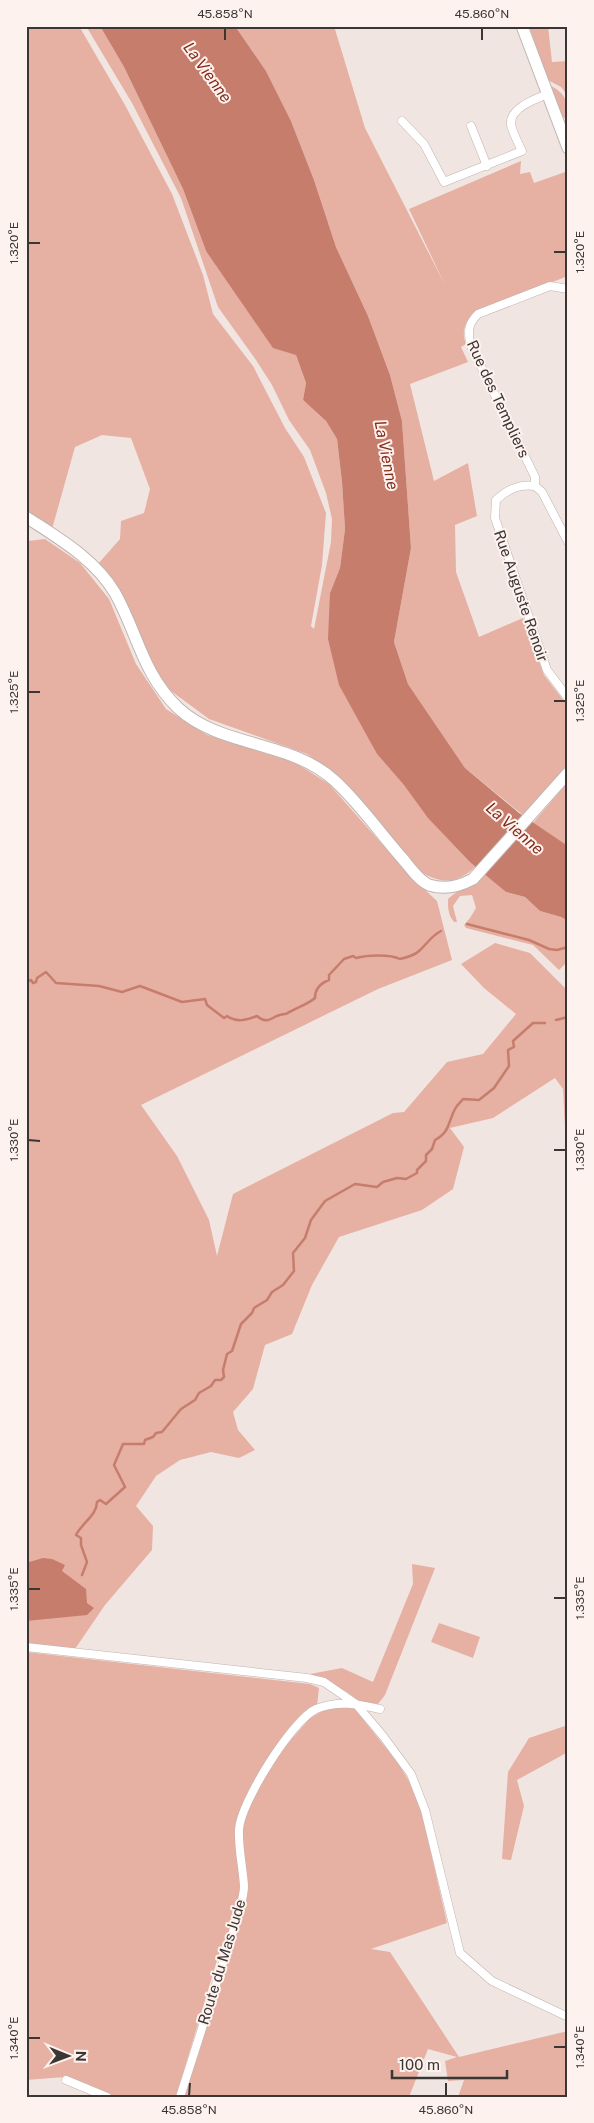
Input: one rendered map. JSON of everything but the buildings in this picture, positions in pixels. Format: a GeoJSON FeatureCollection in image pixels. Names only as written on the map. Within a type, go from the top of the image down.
{"type":"FeatureCollection","features":[{"type":"Feature","properties":{"kind":"main road"},"geometry":{"type":"LineString","coordinates":[[522,26],[568,148]]}},
{"type":"Feature","properties":{"kind":"main road"},"geometry":{"type":"LineString","coordinates":[[26,517],[69,546],[103,576],[115,592],[147,667],[166,695],[180,710],[212,729],[300,758],[321,768],[336,782],[406,863],[429,884],[443,887],[457,886],[465,883],[478,873],[568,773]]}},
{"type":"Feature","properties":{"kind":"street"},"geometry":{"type":"LineString","coordinates":[[402,122],[424,144],[444,182],[522,151],[511,126],[511,119],[515,112],[531,100],[548,94]]}},
{"type":"Feature","properties":{"kind":"street"},"geometry":{"type":"LineString","coordinates":[[471,126],[487,166]]}},
{"type":"Feature","properties":{"kind":"street","name":"Rue des Templiers"},"geometry":{"type":"LineString","coordinates":[[568,289],[550,286],[478,314],[471,321],[468,329],[470,344],[534,477],[535,486],[542,492],[568,542]]}},
{"type":"Feature","properties":{"kind":"street","name":"Rue Auguste Renoir"},"geometry":{"type":"LineString","coordinates":[[535,486],[520,486],[507,491],[496,500],[494,518],[547,670],[568,698]]}},
{"type":"Feature","properties":{"kind":"street"},"geometry":{"type":"LineString","coordinates":[[26,1647],[307,1678],[324,1682],[356,1704],[411,1774],[425,1810],[460,1953],[492,1981],[568,2017]]}},
{"type":"Feature","properties":{"kind":"street","name":"Route du Mas Jude"},"geometry":{"type":"LineString","coordinates":[[180,2097],[239,1913],[244,1889],[239,1828],[248,1800],[288,1736],[314,1710],[337,1702],[356,1704]]}},
{"type":"Feature","properties":{"kind":"street"},"geometry":{"type":"LineString","coordinates":[[356,1704],[380,1709]]}},
{"type":"Feature","properties":{"kind":"street"},"geometry":{"type":"LineString","coordinates":[[66,2080],[107,2097]]}},
{"type":"Feature","properties":{"kind":"shaded area"},"geometry":{"type":"Polygon","coordinates":[[[26,26],[79,26],[125,105],[172,194],[203,275],[213,314],[253,366],[285,428],[304,457],[326,513],[322,565],[311,626],[314,629],[331,542],[332,519],[326,493],[310,450],[289,420],[272,385],[256,360],[218,307],[181,198],[132,103],[86,26],[100,26],[124,67],[183,189],[206,251],[296,355],[306,383],[303,400],[326,421],[337,439],[345,529],[340,568],[330,593],[361,723],[377,754],[476,866],[468,873],[453,880],[430,877],[414,867],[339,776],[307,754],[209,719],[163,685],[98,564],[120,539],[121,521],[144,513],[150,489],[131,438],[102,435],[75,447],[52,529],[26,511],[26,26]]]}},
{"type":"Feature","properties":{"kind":"shaded area"},"geometry":{"type":"Polygon","coordinates":[[[235,26],[334,26],[365,128],[445,285],[409,209],[521,161],[520,174],[530,172],[534,183],[568,171],[568,276],[474,312],[465,327],[466,344],[461,347],[468,362],[410,384],[434,481],[468,463],[477,516],[455,525],[456,572],[479,637],[523,618],[544,675],[568,706],[568,767],[524,816],[465,768],[408,684],[394,642],[411,548],[402,421],[390,375],[368,316],[336,247],[314,180],[291,121],[266,71],[235,26]]]}},
{"type":"Feature","properties":{"kind":"shaded area"},"geometry":{"type":"Polygon","coordinates":[[[529,26],[548,26],[552,62],[568,61],[568,96],[561,87],[548,80],[529,26]]]}},
{"type":"Feature","properties":{"kind":"shaded area"},"geometry":{"type":"Polygon","coordinates":[[[551,86],[560,92],[566,100],[568,121],[562,116],[551,86]]]}},
{"type":"Feature","properties":{"kind":"shaded area"},"geometry":{"type":"Polygon","coordinates":[[[26,539],[28,541],[45,539],[80,563],[109,599],[136,664],[166,709],[207,735],[296,763],[329,784],[410,876],[437,901],[452,960],[378,989],[141,1105],[177,1156],[209,1220],[217,1256],[233,1194],[393,1113],[404,1112],[447,1062],[483,1054],[516,1014],[484,988],[461,964],[495,943],[530,953],[568,991],[568,1182],[563,1089],[555,1078],[493,1118],[450,1128],[464,1147],[453,1189],[422,1210],[339,1237],[312,1285],[292,1334],[265,1345],[253,1389],[233,1412],[238,1430],[255,1450],[239,1458],[211,1452],[180,1460],[156,1476],[136,1506],[153,1526],[152,1550],[105,1605],[75,1649],[26,1643],[26,539]]]}},
{"type":"Feature","properties":{"kind":"shaded area"},"geometry":{"type":"Polygon","coordinates":[[[568,782],[568,846],[533,823],[568,782]]]}},
{"type":"Feature","properties":{"kind":"shaded area"},"geometry":{"type":"Polygon","coordinates":[[[486,874],[506,892],[525,897],[540,911],[568,921],[568,961],[559,970],[533,945],[466,928],[464,925],[476,908],[472,895],[460,896],[453,906],[457,922],[454,922],[449,914],[448,899],[486,874]]]}},
{"type":"Feature","properties":{"kind":"shaded area"},"geometry":{"type":"Polygon","coordinates":[[[412,1564],[435,1568],[385,1695],[378,1704],[360,1702],[347,1692],[310,1674],[342,1668],[373,1682],[413,1584],[412,1564]]]}},
{"type":"Feature","properties":{"kind":"shaded area"},"geometry":{"type":"Polygon","coordinates":[[[439,1623],[480,1637],[473,1658],[431,1642],[439,1623]]]}},
{"type":"Feature","properties":{"kind":"shaded area"},"geometry":{"type":"Polygon","coordinates":[[[26,1652],[310,1684],[319,1688],[317,1706],[280,1745],[287,1744],[310,1718],[324,1710],[341,1705],[354,1708],[398,1763],[409,1781],[422,1813],[447,1923],[371,1949],[390,1952],[459,2057],[568,2031],[568,2097],[458,2097],[464,2080],[448,2081],[445,2061],[457,2057],[428,2049],[409,2097],[184,2097],[243,1912],[221,1947],[176,2097],[94,2097],[98,2090],[65,2077],[26,2080],[26,1652]]]}},
{"type":"Feature","properties":{"kind":"shaded area"},"geometry":{"type":"Polygon","coordinates":[[[568,1725],[568,1752],[517,1780],[524,1806],[511,1860],[502,1859],[508,1772],[529,1738],[568,1725]]]}},
{"type":"Feature","properties":{"kind":"water","name":"La Vienne"},"geometry":{"type":"Polygon","coordinates":[[[100,26],[235,26],[266,71],[291,121],[314,180],[336,247],[368,316],[390,375],[402,421],[411,548],[394,642],[408,684],[465,768],[519,813],[568,846],[568,921],[540,911],[525,897],[506,892],[470,862],[428,818],[404,785],[377,754],[339,685],[328,639],[330,593],[340,568],[345,529],[337,439],[326,421],[303,400],[306,383],[296,355],[273,348],[206,251],[183,189],[124,67],[100,26]]]}},
{"type":"Feature","properties":{"kind":"water"},"geometry":{"type":"Polygon","coordinates":[[[43,1558],[52,1559],[65,1565],[62,1571],[86,1589],[87,1603],[94,1608],[87,1615],[26,1621],[26,1563],[43,1558]]]}},
{"type":"Feature","properties":{"kind":"waterway"},"geometry":{"type":"LineString","coordinates":[[467,924],[529,940],[549,949],[557,950],[568,947]]}},
{"type":"Feature","properties":{"kind":"waterway"},"geometry":{"type":"LineString","coordinates":[[26,982],[31,980],[33,983],[36,982],[37,978],[46,972],[56,983],[99,986],[122,992],[140,986],[182,1002],[205,999],[207,1005],[224,1018],[227,1016],[234,1020],[242,1020],[257,1016],[268,1020],[278,1015],[286,1014],[315,998],[319,987],[329,980],[329,975],[344,959],[353,956],[356,958],[385,956],[400,959],[408,957],[417,953],[441,931]]}},
{"type":"Feature","properties":{"kind":"waterway"},"geometry":{"type":"LineString","coordinates":[[556,1020],[568,1017]]}},
{"type":"Feature","properties":{"kind":"waterway"},"geometry":{"type":"LineString","coordinates":[[82,1575],[87,1562],[81,1545],[81,1538],[76,1535],[95,1511],[97,1502],[100,1500],[106,1504],[125,1487],[114,1465],[123,1444],[144,1444],[145,1440],[153,1437],[156,1433],[162,1432],[181,1409],[195,1400],[199,1393],[211,1386],[215,1380],[221,1380],[224,1377],[223,1370],[227,1354],[232,1351],[241,1324],[252,1313],[254,1308],[267,1300],[272,1292],[283,1285],[294,1271],[293,1253],[305,1238],[311,1220],[325,1201],[355,1184],[377,1187],[383,1182],[397,1178],[406,1179],[417,1173],[417,1170],[426,1161],[426,1155],[432,1149],[435,1140],[446,1130],[456,1108],[463,1099],[479,1100],[494,1088],[509,1066],[508,1050],[514,1047],[513,1041],[533,1023],[545,1023]]}}]}
